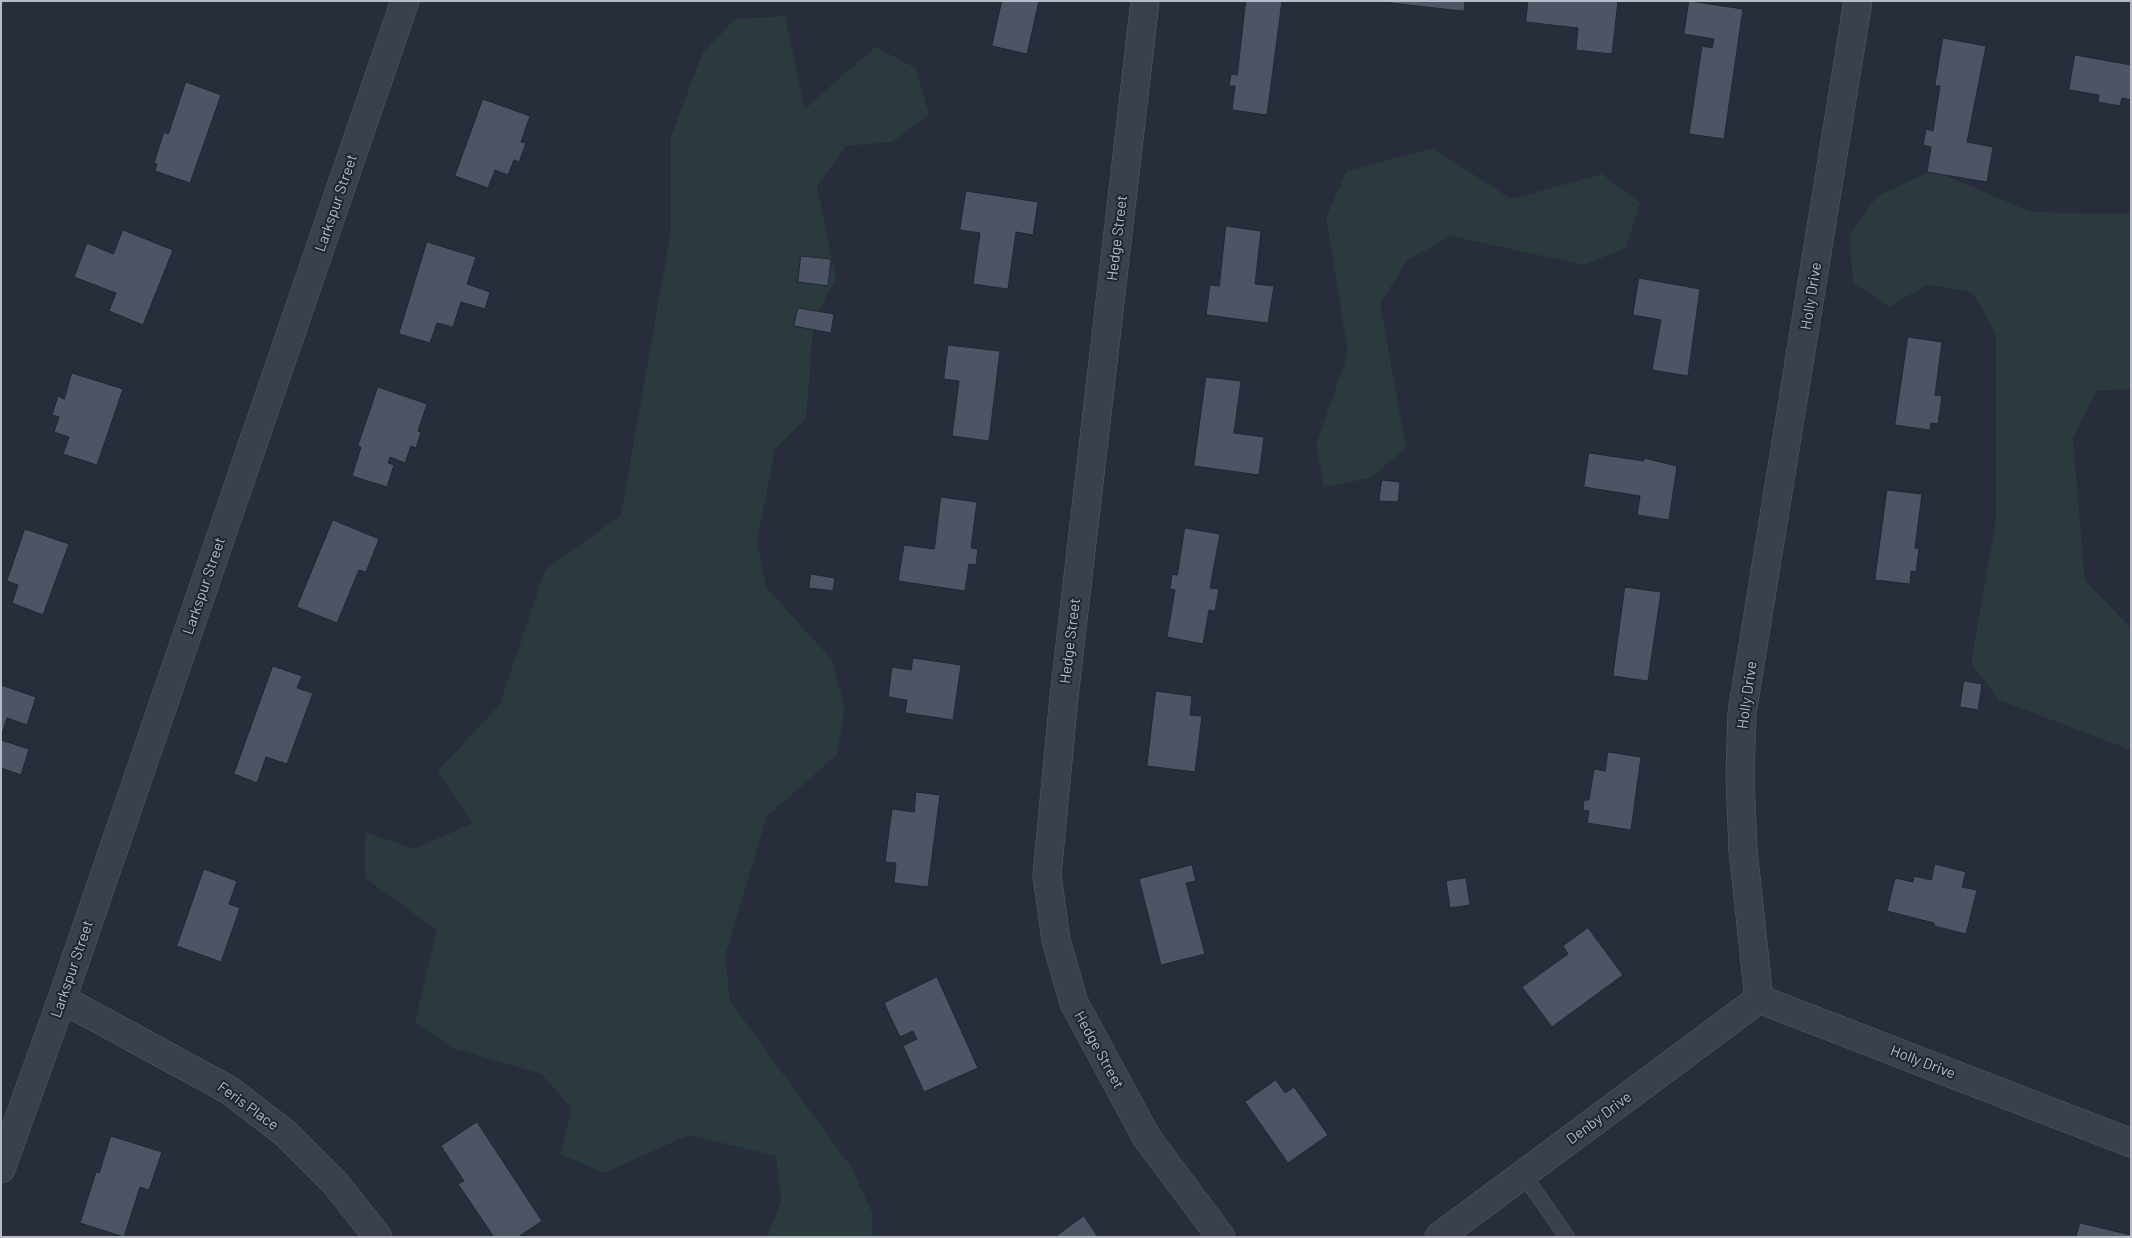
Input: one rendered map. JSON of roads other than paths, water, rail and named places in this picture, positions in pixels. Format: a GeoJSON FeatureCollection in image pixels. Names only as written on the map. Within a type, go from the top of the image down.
{"type":"FeatureCollection","features":[{"type":"Feature","properties":{"kind":"street","name":"Larkspur Street"},"geometry":{"type":"LineString","coordinates":[[1,1169],[62,999],[405,1]]}},
{"type":"Feature","properties":{"kind":"street","name":"Hedge Street"},"geometry":{"type":"LineString","coordinates":[[1145,1],[1064,697],[1047,875],[1056,940],[1074,1003],[1148,1138],[1221,1237]]}},
{"type":"Feature","properties":{"kind":"street","name":"Holly Drive"},"geometry":{"type":"LineString","coordinates":[[1858,1],[1742,713],[1740,776],[1743,850],[1759,999],[2131,1143]]}},
{"type":"Feature","properties":{"kind":"street","name":"Feris Place"},"geometry":{"type":"LineString","coordinates":[[62,999],[229,1090],[285,1133],[335,1183],[378,1237]]}},
{"type":"Feature","properties":{"kind":"street","name":"Denby Drive"},"geometry":{"type":"LineString","coordinates":[[1439,1237],[1759,999]]}},
{"type":"Feature","properties":{"kind":"lane"},"geometry":{"type":"LineString","coordinates":[[1523,1174],[1567,1237]]}}]}
